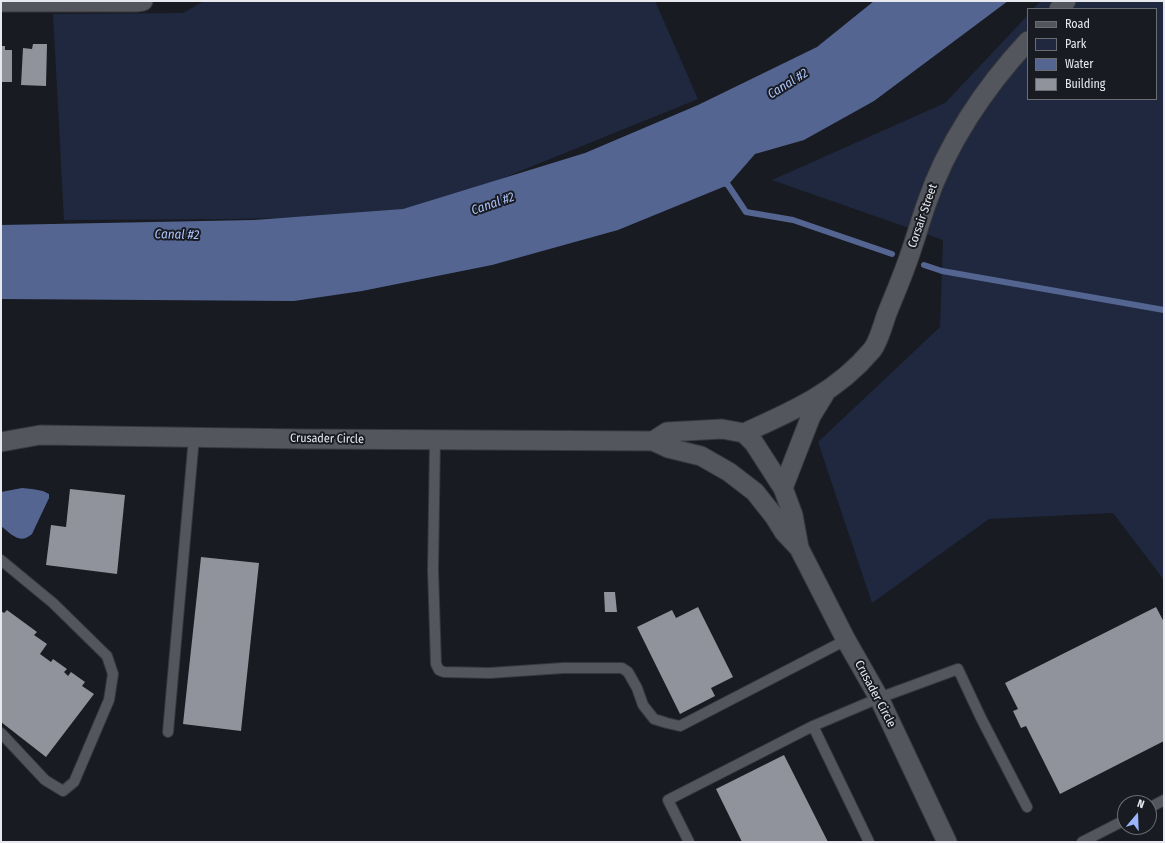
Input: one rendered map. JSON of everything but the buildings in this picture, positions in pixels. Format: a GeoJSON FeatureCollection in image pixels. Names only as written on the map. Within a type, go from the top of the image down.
{"type":"FeatureCollection","features":[{"type":"Feature","properties":{"kind":"street"},"geometry":{"type":"LineString","coordinates":[[1,2],[143,1]]}},
{"type":"Feature","properties":{"kind":"street","name":"Corsair Street"},"geometry":{"type":"LineString","coordinates":[[744,433],[792,412],[826,392],[854,369],[874,348],[912,249],[926,203],[945,159],[968,118],[989,86],[1013,56],[1027,42]]}},
{"type":"Feature","properties":{"kind":"street","name":"Corsair Street"},"geometry":{"type":"LineString","coordinates":[[783,488],[811,416],[826,392]]}},
{"type":"Feature","properties":{"kind":"street","name":"Crusader Circle"},"geometry":{"type":"LineString","coordinates":[[653,441],[667,432],[722,429],[744,433],[754,443],[783,488],[793,515],[799,548]]}},
{"type":"Feature","properties":{"kind":"street","name":"Crusader Circle"},"geometry":{"type":"LineString","coordinates":[[1,442],[40,435],[653,441],[668,448],[701,456],[730,472],[755,492],[774,516],[784,532],[799,548],[846,640],[879,698],[947,842]]}},
{"type":"Feature","properties":{"kind":"lane"},"geometry":{"type":"LineString","coordinates":[[168,732],[194,437]]}},
{"type":"Feature","properties":{"kind":"lane"},"geometry":{"type":"LineString","coordinates":[[434,440],[433,570],[436,664],[439,670],[444,672],[490,673],[563,668],[622,668],[628,672],[637,688],[643,705],[654,719],[667,724],[680,726],[846,640]]}},
{"type":"Feature","properties":{"kind":"lane"},"geometry":{"type":"LineString","coordinates":[[1,560],[53,603],[107,656],[113,674],[109,700],[74,782],[63,791],[45,780],[1,733]]}},
{"type":"Feature","properties":{"kind":"lane"},"geometry":{"type":"LineString","coordinates":[[689,842],[668,800],[813,726],[879,698],[958,669],[1027,808]]}},
{"type":"Feature","properties":{"kind":"lane"},"geometry":{"type":"LineString","coordinates":[[813,726],[869,842]]}},
{"type":"Feature","properties":{"kind":"lane"},"geometry":{"type":"LineString","coordinates":[[1082,842],[1117,824]]}},
{"type":"Feature","properties":{"kind":"green space"},"geometry":{"type":"Polygon","coordinates":[[[204,1],[655,1],[698,99],[412,215],[234,219],[64,220],[53,14],[183,13],[204,1]]]}},
{"type":"Feature","properties":{"kind":"green space"},"geometry":{"type":"Polygon","coordinates":[[[1041,1],[1164,1],[1164,580],[1113,513],[989,519],[872,603],[818,442],[940,327],[943,240],[772,180],[945,103],[1027,16],[1027,100],[1157,100],[1157,8],[1034,8],[1041,1]]]}},
{"type":"Feature","properties":{"kind":"water","name":"Canal #2"},"geometry":{"type":"Polygon","coordinates":[[[874,1],[1008,1],[874,101],[804,140],[755,154],[728,185],[618,230],[492,265],[362,291],[294,301],[1,299],[1,225],[254,220],[403,209],[585,153],[698,105],[817,47],[874,1]]]}},
{"type":"Feature","properties":{"kind":"water"},"geometry":{"type":"Polygon","coordinates":[[[22,488],[43,491],[49,494],[49,498],[32,534],[24,539],[12,535],[1,526],[1,492],[22,488]]]}},
{"type":"Feature","properties":{"kind":"waterway"},"geometry":{"type":"LineString","coordinates":[[722,182],[728,185],[746,212],[793,220],[892,254]]}},
{"type":"Feature","properties":{"kind":"waterway"},"geometry":{"type":"LineString","coordinates":[[924,265],[942,271],[1164,310]]}}]}
